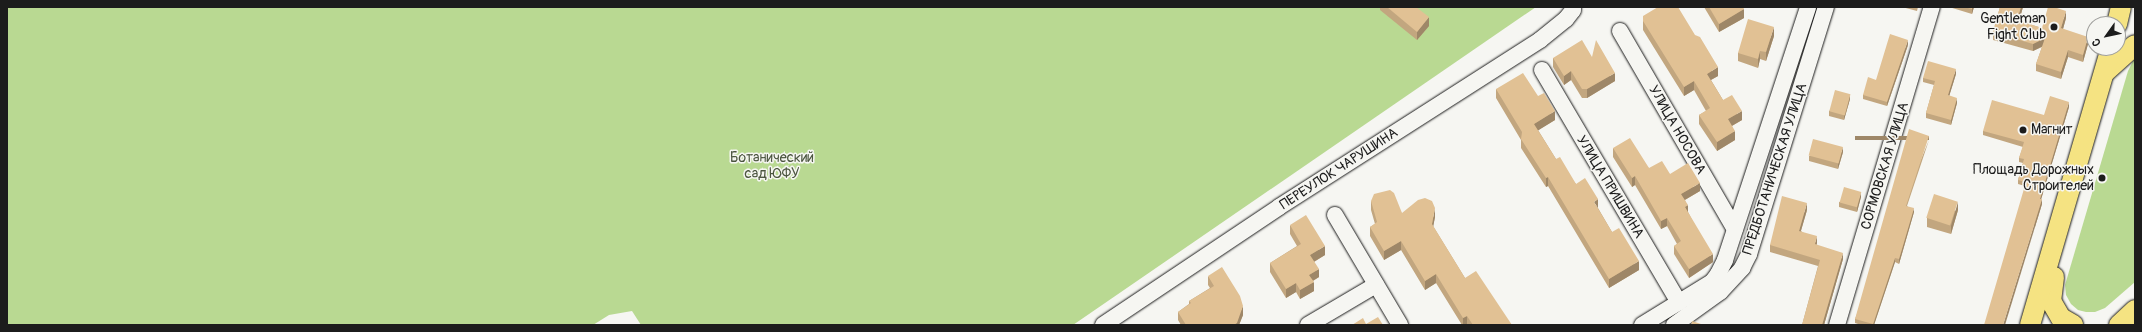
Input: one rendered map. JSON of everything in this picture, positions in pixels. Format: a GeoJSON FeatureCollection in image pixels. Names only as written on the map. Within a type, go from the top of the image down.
{"type":"FeatureCollection","features":[{"type":"Feature","properties":{"kind":"main road"},"geometry":{"type":"LineString","coordinates":[[2105,72],[2135,46]]}},
{"type":"Feature","properties":{"kind":"main road"},"geometry":{"type":"LineString","coordinates":[[2030,325],[2109,56]]}},
{"type":"Feature","properties":{"kind":"main road"},"geometry":{"type":"LineString","coordinates":[[2062,219],[2067,230],[2052,287],[2051,301],[2061,318],[2073,325]]}},
{"type":"Feature","properties":{"kind":"main road"},"geometry":{"type":"LineString","coordinates":[[2104,325],[2126,318]]}},
{"type":"Feature","properties":{"kind":"street","name":"ПРЕДБОТАНИЧЕСКАЯ УЛИЦА"},"geometry":{"type":"LineString","coordinates":[[1642,325],[1712,282],[1726,260],[1808,7]]}},
{"type":"Feature","properties":{"kind":"street","name":"ПРЕДБОТАНИЧЕСКАЯ УЛИЦА"},"geometry":{"type":"LineString","coordinates":[[1674,325],[1720,292],[1742,268],[1749,254],[1826,7]]}},
{"type":"Feature","properties":{"kind":"street","name":"СОРМОВСКАЯ УЛИЦА"},"geometry":{"type":"LineString","coordinates":[[1837,325],[1932,7]]}},
{"type":"Feature","properties":{"kind":"street","name":"ПЕРЕУЛОК ЧАРУШИНА"},"geometry":{"type":"LineString","coordinates":[[1103,325],[1279,207],[1540,40],[1566,19],[1573,9]]}},
{"type":"Feature","properties":{"kind":"street","name":"УЛИЦА НОСОВА"},"geometry":{"type":"LineString","coordinates":[[1620,31],[1735,229]]}},
{"type":"Feature","properties":{"kind":"street","name":"УЛИЦА ПРИШВИНА"},"geometry":{"type":"LineString","coordinates":[[1542,70],[1678,303]]}},
{"type":"Feature","properties":{"kind":"street"},"geometry":{"type":"LineString","coordinates":[[1335,215],[1400,325]]}},
{"type":"Feature","properties":{"kind":"street"},"geometry":{"type":"LineString","coordinates":[[1308,325],[1376,285]]}},
{"type":"Feature","properties":{"kind":"green space","name":"Ботанический сад ЮФУ"},"geometry":{"type":"Polygon","coordinates":[[[7,7],[1536,7],[1073,325],[641,325],[632,311],[609,315],[593,325],[7,325],[7,7]]]}},
{"type":"Feature","properties":{"kind":"green space","name":"Площадь Дорожных Строителей"},"geometry":{"type":"Polygon","coordinates":[[[2135,57],[2135,282],[2105,308],[2095,312],[2086,312],[2078,310],[2071,304],[2066,295],[2065,285],[2128,71],[2135,57]]]}},
{"type":"Feature","properties":{"kind":"building"},"geometry":{"type":"Polygon","coordinates":[[[1387,7],[1416,7],[1429,17],[1417,32],[1387,7]]]}},
{"type":"Feature","properties":{"kind":"building"},"geometry":{"type":"Polygon","coordinates":[[[1658,7],[1678,7],[1695,35],[1700,37],[1718,67],[1707,74],[1723,100],[1732,95],[1742,111],[1728,119],[1735,131],[1717,142],[1699,115],[1710,108],[1694,81],[1684,87],[1643,21],[1643,16],[1658,7]]]}},
{"type":"Feature","properties":{"kind":"building"},"geometry":{"type":"Polygon","coordinates":[[[1709,7],[1743,7],[1744,9],[1719,24],[1709,7]]]}},
{"type":"Feature","properties":{"kind":"building"},"geometry":{"type":"Polygon","coordinates":[[[2000,7],[2021,7],[2017,20],[2042,28],[2048,7],[2054,7],[2066,11],[2061,28],[2086,36],[2086,44],[2083,55],[2068,50],[2061,72],[2036,64],[2045,38],[2033,44],[1993,32],[2000,7]]]}},
{"type":"Feature","properties":{"kind":"building"},"geometry":{"type":"Polygon","coordinates":[[[1748,19],[1774,27],[1766,52],[1760,51],[1758,59],[1738,53],[1748,19]]]}},
{"type":"Feature","properties":{"kind":"building"},"geometry":{"type":"Polygon","coordinates":[[[1890,34],[1908,40],[1887,102],[1863,95],[1868,77],[1876,80],[1890,34]]]}},
{"type":"Feature","properties":{"kind":"building"},"geometry":{"type":"Polygon","coordinates":[[[1582,40],[1592,57],[1596,40],[1615,73],[1587,89],[1582,89],[1571,71],[1564,76],[1553,58],[1582,40]]]}},
{"type":"Feature","properties":{"kind":"building"},"geometry":{"type":"Polygon","coordinates":[[[1928,61],[1956,69],[1948,95],[1957,98],[1951,120],[1926,113],[1935,81],[1923,78],[1928,61]]]}},
{"type":"Feature","properties":{"kind":"building"},"geometry":{"type":"Polygon","coordinates":[[[1523,73],[1538,96],[1544,93],[1555,111],[1534,124],[1556,159],[1560,157],[1576,184],[1585,178],[1598,199],[1594,202],[1612,232],[1619,228],[1639,261],[1609,279],[1548,177],[1546,178],[1521,139],[1522,132],[1496,89],[1523,73]]]}},
{"type":"Feature","properties":{"kind":"building"},"geometry":{"type":"Polygon","coordinates":[[[1835,90],[1850,94],[1845,115],[1829,111],[1835,90]]]}},
{"type":"Feature","properties":{"kind":"building"},"geometry":{"type":"Polygon","coordinates":[[[2050,96],[2069,102],[2040,199],[2042,199],[2003,325],[1984,325],[2026,182],[2018,180],[2024,159],[2019,158],[2024,142],[1983,131],[1992,100],[2044,115],[2050,96]]]}},
{"type":"Feature","properties":{"kind":"building"},"geometry":{"type":"Polygon","coordinates":[[[1909,129],[1929,136],[1906,206],[1914,208],[1899,259],[1895,258],[1873,324],[1855,319],[1909,129]]]}},
{"type":"Feature","properties":{"kind":"building"},"geometry":{"type":"Polygon","coordinates":[[[1630,138],[1649,168],[1662,161],[1670,174],[1688,163],[1700,183],[1681,194],[1688,205],[1685,207],[1713,254],[1689,269],[1674,246],[1681,241],[1667,218],[1661,221],[1635,176],[1632,178],[1613,148],[1630,138]]]}},
{"type":"Feature","properties":{"kind":"building"},"geometry":{"type":"Polygon","coordinates":[[[1813,139],[1843,147],[1839,163],[1809,155],[1813,139]]]}},
{"type":"Feature","properties":{"kind":"building"},"geometry":{"type":"Polygon","coordinates":[[[1844,187],[1861,192],[1857,207],[1840,202],[1844,187]]]}},
{"type":"Feature","properties":{"kind":"building"},"geometry":{"type":"Polygon","coordinates":[[[1390,190],[1394,193],[1402,213],[1418,200],[1425,198],[1432,201],[1435,208],[1432,224],[1465,278],[1476,271],[1512,325],[1473,325],[1467,316],[1463,318],[1436,274],[1425,281],[1401,241],[1384,251],[1370,227],[1377,222],[1371,201],[1374,194],[1390,190]]]}},
{"type":"Feature","properties":{"kind":"building"},"geometry":{"type":"Polygon","coordinates":[[[1934,194],[1958,202],[1950,226],[1926,218],[1934,194]]]}},
{"type":"Feature","properties":{"kind":"building"},"geometry":{"type":"Polygon","coordinates":[[[1782,196],[1807,203],[1799,231],[1817,236],[1815,244],[1843,253],[1822,325],[1802,325],[1820,260],[1770,245],[1782,196]]]}},
{"type":"Feature","properties":{"kind":"building"},"geometry":{"type":"Polygon","coordinates":[[[1306,215],[1325,246],[1310,255],[1319,269],[1309,275],[1314,282],[1300,290],[1296,283],[1286,289],[1270,263],[1301,244],[1290,225],[1306,215]]]}},
{"type":"Feature","properties":{"kind":"building"},"geometry":{"type":"Polygon","coordinates":[[[1222,267],[1240,296],[1243,306],[1237,323],[1234,325],[1186,325],[1178,312],[1191,303],[1189,301],[1214,286],[1208,276],[1222,267]]]}},
{"type":"Feature","properties":{"kind":"building"},"geometry":{"type":"Polygon","coordinates":[[[1378,317],[1383,325],[1352,325],[1363,318],[1366,324],[1378,317]]]}},
{"type":"Feature","properties":{"kind":"building"},"geometry":{"type":"Polygon","coordinates":[[[1692,321],[1704,325],[1691,325],[1692,321]]]}},
{"type":"Feature","properties":{"kind":"place","name":"Gentleman Fight Club"},"geometry":{"type":"Point","coordinates":[2054,27]}},
{"type":"Feature","properties":{"kind":"place","name":"Магнит"},"geometry":{"type":"Point","coordinates":[2023,130]}},
{"type":"Feature","properties":{"kind":"place","name":"Площадь Дорожных Строителей"},"geometry":{"type":"Point","coordinates":[2102,178]}}]}
